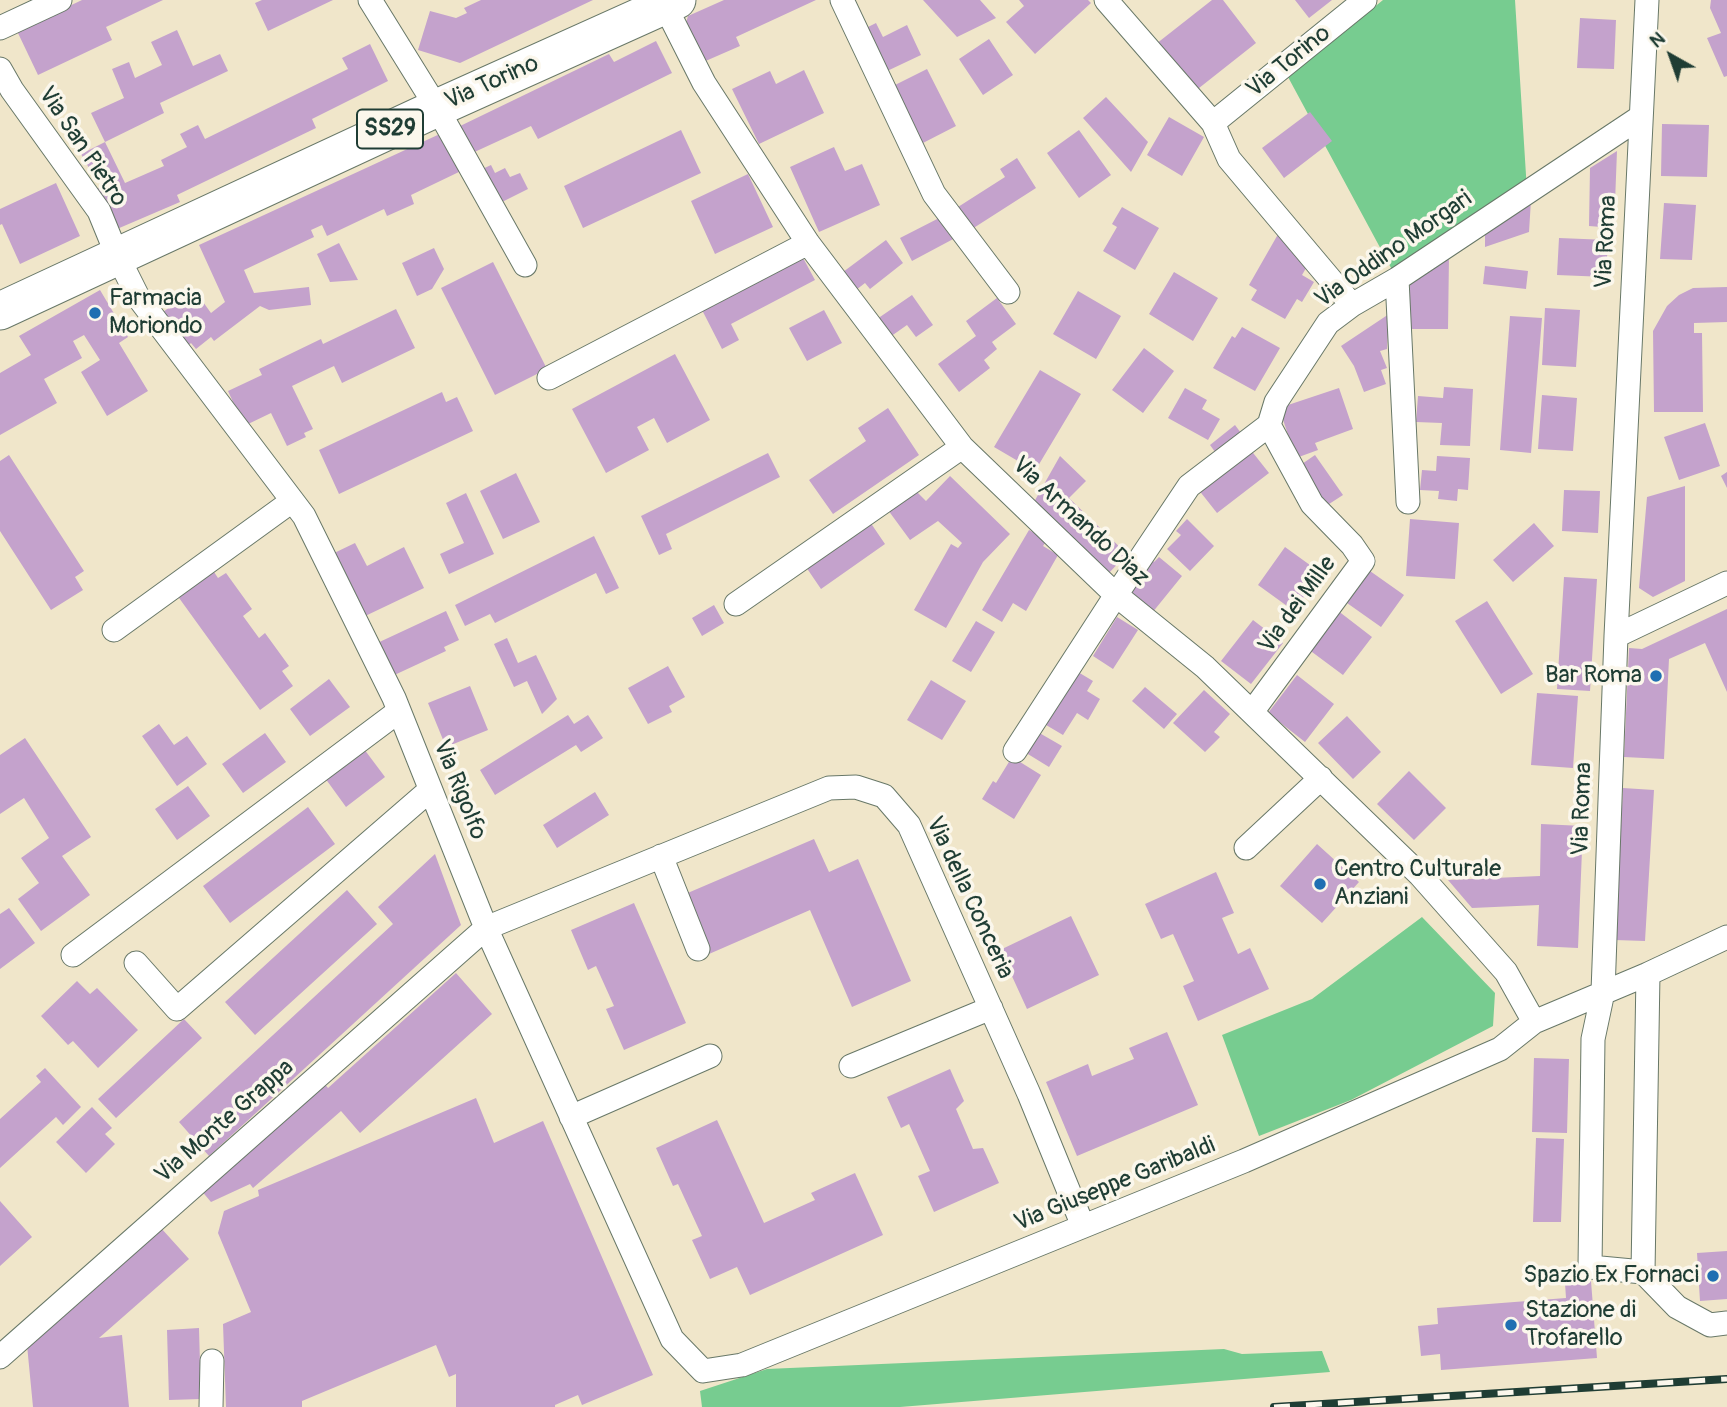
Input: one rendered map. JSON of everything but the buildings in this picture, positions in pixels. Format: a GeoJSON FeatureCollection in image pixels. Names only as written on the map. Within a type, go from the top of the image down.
{"type":"FeatureCollection","features":[{"type":"Feature","properties":{"kind":"main road","name":"Via Torino"},"geometry":{"type":"LineString","coordinates":[[117,255],[668,2]]}},
{"type":"Feature","properties":{"kind":"main road","name":"SS29"},"geometry":{"type":"LineString","coordinates":[[0,311],[117,255]]}},
{"type":"Feature","properties":{"kind":"street"},"geometry":{"type":"LineString","coordinates":[[0,28],[60,0]]}},
{"type":"Feature","properties":{"kind":"street"},"geometry":{"type":"LineString","coordinates":[[370,0],[437,108],[524,265]]}},
{"type":"Feature","properties":{"kind":"street"},"geometry":{"type":"LineString","coordinates":[[842,0],[934,194],[1008,292]]}},
{"type":"Feature","properties":{"kind":"street"},"geometry":{"type":"LineString","coordinates":[[1106,0],[1213,123],[1229,159],[1352,305]]}},
{"type":"Feature","properties":{"kind":"street","name":"Via Torino"},"geometry":{"type":"LineString","coordinates":[[1213,123],[1365,0]]}},
{"type":"Feature","properties":{"kind":"street","name":"Via Roma"},"geometry":{"type":"LineString","coordinates":[[1643,1272],[1590,1268],[1593,1039],[1603,992],[1616,636],[1639,118],[1647,0]]}},
{"type":"Feature","properties":{"kind":"street","name":"Via Armando Diaz"},"geometry":{"type":"LineString","coordinates":[[668,2],[704,83],[808,243],[962,447],[1116,595],[1205,667],[1420,875],[1506,972],[1534,1022]]}},
{"type":"Feature","properties":{"kind":"street","name":"Via San Pietro"},"geometry":{"type":"LineString","coordinates":[[0,69],[12,90],[99,211],[117,255]]}},
{"type":"Feature","properties":{"kind":"street","name":"Via Oddino Morgari"},"geometry":{"type":"LineString","coordinates":[[1269,425],[1276,402],[1328,323],[1639,118]]}},
{"type":"Feature","properties":{"kind":"street"},"geometry":{"type":"LineString","coordinates":[[549,378],[808,243]]}},
{"type":"Feature","properties":{"kind":"street","name":"Via Rigolfo"},"geometry":{"type":"LineString","coordinates":[[117,255],[138,297],[304,516],[399,711],[486,928],[672,1339],[704,1371]]}},
{"type":"Feature","properties":{"kind":"street"},"geometry":{"type":"LineString","coordinates":[[1397,279],[1408,502]]}},
{"type":"Feature","properties":{"kind":"street"},"geometry":{"type":"LineString","coordinates":[[1015,751],[1189,486],[1269,425]]}},
{"type":"Feature","properties":{"kind":"street","name":"Via dei Mille"},"geometry":{"type":"LineString","coordinates":[[1252,712],[1363,561],[1352,545],[1312,504],[1269,425]]}},
{"type":"Feature","properties":{"kind":"street"},"geometry":{"type":"LineString","coordinates":[[736,604],[962,447]]}},
{"type":"Feature","properties":{"kind":"street"},"geometry":{"type":"LineString","coordinates":[[114,630],[292,501]]}},
{"type":"Feature","properties":{"kind":"street"},"geometry":{"type":"LineString","coordinates":[[1616,636],[1727,583]]}},
{"type":"Feature","properties":{"kind":"street"},"geometry":{"type":"LineString","coordinates":[[73,955],[399,711]]}},
{"type":"Feature","properties":{"kind":"street"},"geometry":{"type":"LineString","coordinates":[[1246,848],[1321,778]]}},
{"type":"Feature","properties":{"kind":"street","name":"Via della Conceria"},"geometry":{"type":"LineString","coordinates":[[486,928],[829,788],[856,787],[884,796],[909,825],[991,1008],[1083,1227]]}},
{"type":"Feature","properties":{"kind":"street"},"geometry":{"type":"LineString","coordinates":[[136,963],[177,1009],[429,790]]}},
{"type":"Feature","properties":{"kind":"street"},"geometry":{"type":"LineString","coordinates":[[661,856],[698,949]]}},
{"type":"Feature","properties":{"kind":"street","name":"Via Monte Grappa"},"geometry":{"type":"LineString","coordinates":[[0,1357],[486,928]]}},
{"type":"Feature","properties":{"kind":"street","name":"Via Giuseppe Garibaldi"},"geometry":{"type":"LineString","coordinates":[[704,1371],[742,1365],[1244,1161],[1456,1070],[1500,1049],[1534,1022],[1727,937]]}},
{"type":"Feature","properties":{"kind":"street"},"geometry":{"type":"LineString","coordinates":[[1648,974],[1643,1272],[1677,1307],[1710,1325],[1727,1324]]}},
{"type":"Feature","properties":{"kind":"street"},"geometry":{"type":"LineString","coordinates":[[851,1066],[991,1008]]}},
{"type":"Feature","properties":{"kind":"street"},"geometry":{"type":"LineString","coordinates":[[571,1117],[710,1056]]}},
{"type":"Feature","properties":{"kind":"street"},"geometry":{"type":"LineString","coordinates":[[211,1407],[212,1361]]}},
{"type":"Feature","properties":{"kind":"green space"},"geometry":{"type":"Polygon","coordinates":[[[1383,0],[1515,0],[1527,191],[1397,279],[1288,77],[1383,0]]]}},
{"type":"Feature","properties":{"kind":"green space"},"geometry":{"type":"Polygon","coordinates":[[[1422,917],[1495,993],[1493,1026],[1351,1100],[1259,1136],[1222,1035],[1312,999],[1422,917]]]}},
{"type":"Feature","properties":{"kind":"green space"},"geometry":{"type":"Polygon","coordinates":[[[1224,1349],[1242,1354],[1322,1351],[1330,1372],[900,1407],[702,1407],[700,1391],[767,1369],[1224,1349]]]}},
{"type":"Feature","properties":{"kind":"railway"},"geometry":{"type":"LineString","coordinates":[[1274,1407],[1727,1379]]}},
{"type":"Feature","properties":{"kind":"place","name":"Farmacia Moriondo"},"geometry":{"type":"Point","coordinates":[95,313]}},
{"type":"Feature","properties":{"kind":"place","name":"Bar Roma"},"geometry":{"type":"Point","coordinates":[1656,676]}},
{"type":"Feature","properties":{"kind":"place","name":"Centro Culturale Anziani"},"geometry":{"type":"Point","coordinates":[1320,884]}},
{"type":"Feature","properties":{"kind":"place","name":"Spazio Ex Fornaci"},"geometry":{"type":"Point","coordinates":[1713,1276]}},
{"type":"Feature","properties":{"kind":"place","name":"Stazione di Trofarello"},"geometry":{"type":"Point","coordinates":[1511,1325]}}]}
